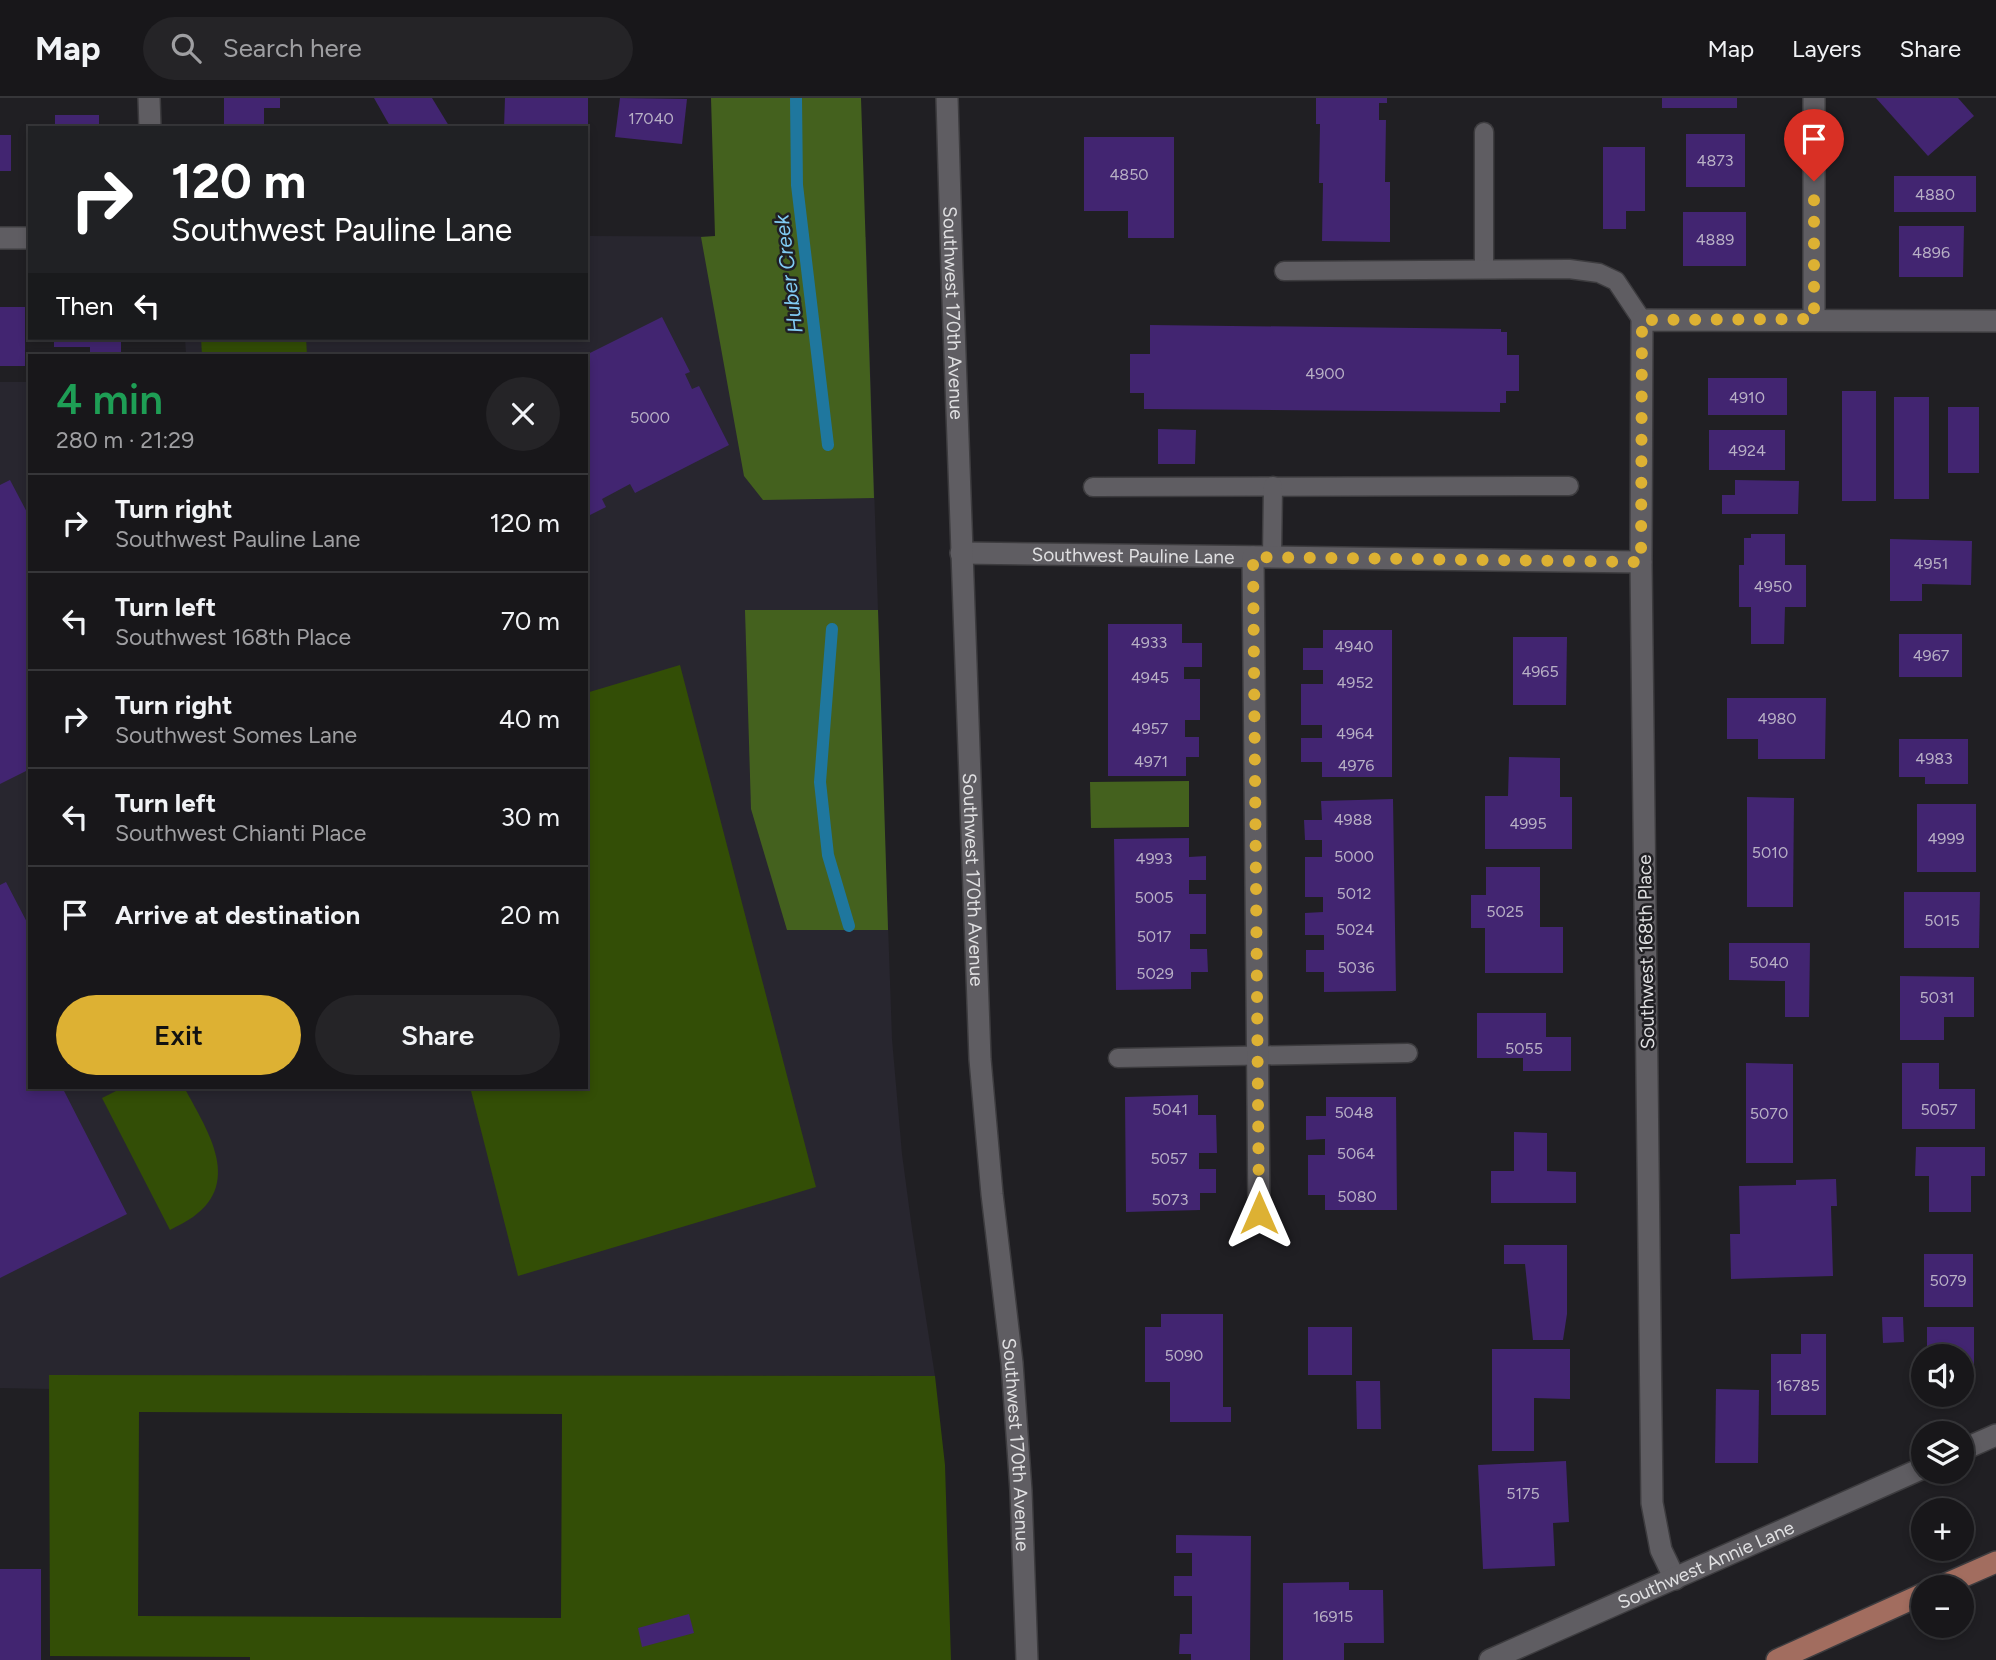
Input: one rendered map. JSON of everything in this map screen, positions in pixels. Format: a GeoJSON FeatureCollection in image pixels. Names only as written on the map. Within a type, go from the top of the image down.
{"type":"FeatureCollection","features":[{"type":"Feature","properties":{"kind":"main road"},"geometry":{"type":"LineString","coordinates":[[1966,1575],[1996,1562]]}},
{"type":"Feature","properties":{"kind":"main road"},"geometry":{"type":"LineString","coordinates":[[1777,1660],[1911,1599]]}},
{"type":"Feature","properties":{"kind":"street"},"geometry":{"type":"LineString","coordinates":[[149,98],[150,126]]}},
{"type":"Feature","properties":{"kind":"street","name":"Southwest 170th Avenue"},"geometry":{"type":"LineString","coordinates":[[947,98],[980,1059],[992,1194],[1012,1363],[1021,1490],[1027,1660]]}},
{"type":"Feature","properties":{"kind":"street"},"geometry":{"type":"LineString","coordinates":[[1814,98],[1814,319]]}},
{"type":"Feature","properties":{"kind":"street"},"geometry":{"type":"LineString","coordinates":[[0,238],[28,238]]}},
{"type":"Feature","properties":{"kind":"street"},"geometry":{"type":"LineString","coordinates":[[1642,320],[1996,321]]}},
{"type":"Feature","properties":{"kind":"street","name":"Southwest 168th Place"},"geometry":{"type":"LineString","coordinates":[[1642,320],[1641,562],[1652,1503],[1661,1550],[1675,1579]]}},
{"type":"Feature","properties":{"kind":"street","name":"Southwest Pauline Lane"},"geometry":{"type":"LineString","coordinates":[[961,553],[1641,562]]}},
{"type":"Feature","properties":{"kind":"street"},"geometry":{"type":"LineString","coordinates":[[1259,1213],[1257,1055],[1263,557]]}},
{"type":"Feature","properties":{"kind":"street"},"geometry":{"type":"LineString","coordinates":[[1974,1445],[1996,1435]]}},
{"type":"Feature","properties":{"kind":"street","name":"Southwest Annie Lane"},"geometry":{"type":"LineString","coordinates":[[1490,1660],[1911,1473]]}},
{"type":"Feature","properties":{"kind":"lane"},"geometry":{"type":"LineString","coordinates":[[1484,132],[1484,269]]}},
{"type":"Feature","properties":{"kind":"lane"},"geometry":{"type":"LineString","coordinates":[[1284,271],[1569,269],[1599,273],[1616,281],[1642,320]]}},
{"type":"Feature","properties":{"kind":"lane"},"geometry":{"type":"LineString","coordinates":[[1263,557],[1273,486]]}},
{"type":"Feature","properties":{"kind":"lane"},"geometry":{"type":"LineString","coordinates":[[1093,487],[1569,486]]}},
{"type":"Feature","properties":{"kind":"lane"},"geometry":{"type":"LineString","coordinates":[[1118,1058],[1408,1053]]}},
{"type":"Feature","properties":{"kind":"shaded area"},"geometry":{"type":"Polygon","coordinates":[[[588,236],[866,237],[878,610],[745,610],[884,809],[892,1039],[902,1154],[935,1376],[50,1375],[49,1389],[0,1388],[0,382],[28,382],[28,1089],[588,1089],[588,354],[186,354],[185,340],[588,340],[588,236]]]}},
{"type":"Feature","properties":{"kind":"green space"},"geometry":{"type":"Polygon","coordinates":[[[711,98],[861,98],[874,498],[763,500],[744,476],[701,237],[715,236],[711,98]]]}},
{"type":"Feature","properties":{"kind":"green space"},"geometry":{"type":"Polygon","coordinates":[[[201,340],[306,340],[307,354],[202,354],[201,340]]]}},
{"type":"Feature","properties":{"kind":"green space"},"geometry":{"type":"Polygon","coordinates":[[[745,610],[878,610],[888,930],[787,930],[751,809],[745,610]]]}},
{"type":"Feature","properties":{"kind":"green space"},"geometry":{"type":"Polygon","coordinates":[[[680,665],[816,1187],[518,1276],[471,1089],[588,1089],[588,692],[680,665]]]}},
{"type":"Feature","properties":{"kind":"green space"},"geometry":{"type":"Polygon","coordinates":[[[1189,781],[1189,827],[1091,828],[1090,782],[1189,781]]]}},
{"type":"Feature","properties":{"kind":"green space"},"geometry":{"type":"Polygon","coordinates":[[[120,1089],[185,1089],[210,1136],[218,1171],[216,1187],[208,1203],[193,1217],[170,1230],[102,1098],[120,1089]]]}},
{"type":"Feature","properties":{"kind":"green space"},"geometry":{"type":"Polygon","coordinates":[[[49,1375],[935,1376],[945,1465],[951,1660],[250,1660],[250,1657],[50,1656],[49,1375]],[[139,1412],[138,1616],[561,1618],[562,1414],[139,1412]]]}},
{"type":"Feature","properties":{"kind":"building"},"geometry":{"type":"Polygon","coordinates":[[[224,98],[280,98],[280,108],[264,108],[264,126],[224,126],[224,98]]]}},
{"type":"Feature","properties":{"kind":"building"},"geometry":{"type":"Polygon","coordinates":[[[374,98],[432,98],[449,126],[390,126],[374,98]]]}},
{"type":"Feature","properties":{"kind":"building"},"geometry":{"type":"Polygon","coordinates":[[[505,98],[588,98],[588,126],[504,126],[505,98]]]}},
{"type":"Feature","properties":{"kind":"building"},"geometry":{"type":"Polygon","coordinates":[[[620,98],[687,99],[682,144],[615,137],[620,98]]]}},
{"type":"Feature","properties":{"kind":"building"},"geometry":{"type":"Polygon","coordinates":[[[1316,98],[1387,98],[1387,103],[1379,103],[1379,120],[1386,120],[1385,182],[1390,182],[1390,242],[1322,241],[1323,183],[1319,183],[1320,124],[1316,124],[1316,98]]]}},
{"type":"Feature","properties":{"kind":"building"},"geometry":{"type":"Polygon","coordinates":[[[1662,98],[1737,98],[1737,108],[1662,108],[1662,98]]]}},
{"type":"Feature","properties":{"kind":"building"},"geometry":{"type":"Polygon","coordinates":[[[1876,98],[1958,98],[1974,116],[1928,156],[1876,98]]]}},
{"type":"Feature","properties":{"kind":"building"},"geometry":{"type":"Polygon","coordinates":[[[55,115],[99,115],[99,126],[55,126],[55,115]]]}},
{"type":"Feature","properties":{"kind":"building"},"geometry":{"type":"Polygon","coordinates":[[[1686,134],[1745,134],[1745,187],[1686,187],[1686,134]]]}},
{"type":"Feature","properties":{"kind":"building"},"geometry":{"type":"Polygon","coordinates":[[[0,135],[11,135],[11,171],[0,171],[0,135]]]}},
{"type":"Feature","properties":{"kind":"building"},"geometry":{"type":"Polygon","coordinates":[[[1084,137],[1174,137],[1174,238],[1128,238],[1128,211],[1084,211],[1084,137]]]}},
{"type":"Feature","properties":{"kind":"building"},"geometry":{"type":"Polygon","coordinates":[[[1603,147],[1645,147],[1645,211],[1626,211],[1626,229],[1603,229],[1603,147]]]}},
{"type":"Feature","properties":{"kind":"building"},"geometry":{"type":"Polygon","coordinates":[[[1894,176],[1976,176],[1976,212],[1894,212],[1894,176]]]}},
{"type":"Feature","properties":{"kind":"building"},"geometry":{"type":"Polygon","coordinates":[[[1683,212],[1746,212],[1746,266],[1683,266],[1683,212]]]}},
{"type":"Feature","properties":{"kind":"building"},"geometry":{"type":"Polygon","coordinates":[[[1899,226],[1964,226],[1963,277],[1899,277],[1899,226]]]}},
{"type":"Feature","properties":{"kind":"building"},"geometry":{"type":"Polygon","coordinates":[[[0,307],[25,307],[25,366],[0,366],[0,307]]]}},
{"type":"Feature","properties":{"kind":"building"},"geometry":{"type":"Polygon","coordinates":[[[662,317],[690,372],[685,374],[692,389],[699,386],[729,445],[635,493],[630,484],[602,499],[606,507],[588,516],[588,354],[662,317]]]}},
{"type":"Feature","properties":{"kind":"building"},"geometry":{"type":"Polygon","coordinates":[[[1150,325],[1501,329],[1501,332],[1507,332],[1507,355],[1519,355],[1519,391],[1506,391],[1506,403],[1500,403],[1500,412],[1144,409],[1144,393],[1130,393],[1130,354],[1150,354],[1150,325]]]}},
{"type":"Feature","properties":{"kind":"building"},"geometry":{"type":"Polygon","coordinates":[[[54,340],[121,340],[121,354],[90,354],[90,347],[54,347],[54,340]]]}},
{"type":"Feature","properties":{"kind":"building"},"geometry":{"type":"Polygon","coordinates":[[[1708,378],[1787,378],[1787,415],[1708,415],[1708,378]]]}},
{"type":"Feature","properties":{"kind":"building"},"geometry":{"type":"Polygon","coordinates":[[[1842,391],[1876,391],[1876,501],[1842,501],[1842,391]]]}},
{"type":"Feature","properties":{"kind":"building"},"geometry":{"type":"Polygon","coordinates":[[[1894,397],[1929,397],[1929,499],[1894,499],[1894,397]]]}},
{"type":"Feature","properties":{"kind":"building"},"geometry":{"type":"Polygon","coordinates":[[[1948,407],[1979,407],[1979,473],[1948,473],[1948,407]]]}},
{"type":"Feature","properties":{"kind":"building"},"geometry":{"type":"Polygon","coordinates":[[[1158,429],[1196,430],[1195,464],[1158,464],[1158,429]]]}},
{"type":"Feature","properties":{"kind":"building"},"geometry":{"type":"Polygon","coordinates":[[[1709,430],[1785,430],[1785,470],[1709,470],[1709,430]]]}},
{"type":"Feature","properties":{"kind":"building"},"geometry":{"type":"Polygon","coordinates":[[[10,480],[28,514],[28,770],[0,784],[0,485],[10,480]]]}},
{"type":"Feature","properties":{"kind":"building"},"geometry":{"type":"Polygon","coordinates":[[[1735,480],[1799,481],[1798,514],[1722,514],[1722,495],[1735,495],[1735,480]]]}},
{"type":"Feature","properties":{"kind":"building"},"geometry":{"type":"Polygon","coordinates":[[[1751,534],[1785,534],[1785,565],[1806,565],[1806,607],[1785,607],[1784,644],[1751,644],[1751,607],[1739,607],[1739,565],[1744,565],[1744,538],[1751,538],[1751,534]]]}},
{"type":"Feature","properties":{"kind":"building"},"geometry":{"type":"Polygon","coordinates":[[[1890,539],[1972,541],[1971,585],[1922,584],[1922,601],[1890,601],[1890,539]]]}},
{"type":"Feature","properties":{"kind":"building"},"geometry":{"type":"Polygon","coordinates":[[[1108,624],[1182,624],[1182,643],[1202,643],[1202,667],[1184,667],[1184,679],[1200,679],[1200,720],[1185,720],[1185,737],[1199,737],[1199,757],[1186,757],[1186,776],[1108,776],[1108,624]]]}},
{"type":"Feature","properties":{"kind":"building"},"geometry":{"type":"Polygon","coordinates":[[[1323,630],[1392,630],[1392,777],[1322,777],[1322,762],[1301,762],[1301,738],[1322,738],[1322,725],[1301,725],[1301,684],[1323,684],[1323,670],[1303,670],[1303,648],[1323,648],[1323,630]]]}},
{"type":"Feature","properties":{"kind":"building"},"geometry":{"type":"Polygon","coordinates":[[[1899,634],[1962,634],[1962,677],[1899,677],[1899,634]]]}},
{"type":"Feature","properties":{"kind":"building"},"geometry":{"type":"Polygon","coordinates":[[[1513,637],[1567,637],[1566,705],[1513,705],[1513,637]]]}},
{"type":"Feature","properties":{"kind":"building"},"geometry":{"type":"Polygon","coordinates":[[[1727,698],[1826,698],[1825,759],[1758,759],[1758,739],[1727,739],[1727,698]]]}},
{"type":"Feature","properties":{"kind":"building"},"geometry":{"type":"Polygon","coordinates":[[[1899,739],[1968,739],[1968,784],[1925,784],[1925,777],[1899,777],[1899,739]]]}},
{"type":"Feature","properties":{"kind":"building"},"geometry":{"type":"Polygon","coordinates":[[[1509,757],[1560,758],[1560,797],[1572,797],[1572,849],[1485,849],[1485,796],[1508,796],[1509,757]]]}},
{"type":"Feature","properties":{"kind":"building"},"geometry":{"type":"Polygon","coordinates":[[[1747,797],[1794,798],[1793,907],[1747,907],[1747,797]]]}},
{"type":"Feature","properties":{"kind":"building"},"geometry":{"type":"Polygon","coordinates":[[[1393,799],[1396,991],[1324,992],[1324,972],[1306,972],[1306,950],[1324,950],[1324,935],[1305,935],[1305,913],[1323,912],[1323,897],[1305,897],[1305,857],[1322,857],[1322,840],[1305,840],[1304,820],[1322,820],[1321,801],[1393,799]]]}},
{"type":"Feature","properties":{"kind":"building"},"geometry":{"type":"Polygon","coordinates":[[[1917,804],[1976,804],[1976,872],[1917,872],[1917,804]]]}},
{"type":"Feature","properties":{"kind":"building"},"geometry":{"type":"Polygon","coordinates":[[[1189,838],[1189,857],[1206,856],[1206,880],[1189,880],[1189,894],[1206,894],[1206,934],[1190,934],[1190,949],[1207,949],[1208,972],[1191,972],[1191,989],[1116,990],[1114,839],[1189,838]]]}},
{"type":"Feature","properties":{"kind":"building"},"geometry":{"type":"Polygon","coordinates":[[[1486,867],[1540,867],[1540,927],[1563,927],[1563,973],[1485,973],[1485,928],[1471,928],[1471,895],[1486,895],[1486,867]]]}},
{"type":"Feature","properties":{"kind":"building"},"geometry":{"type":"Polygon","coordinates":[[[6,882],[28,924],[28,1089],[63,1089],[127,1214],[0,1278],[0,885],[6,882]]]}},
{"type":"Feature","properties":{"kind":"building"},"geometry":{"type":"Polygon","coordinates":[[[1904,892],[1980,892],[1979,948],[1904,948],[1904,892]]]}},
{"type":"Feature","properties":{"kind":"building"},"geometry":{"type":"Polygon","coordinates":[[[1729,943],[1810,943],[1809,1017],[1785,1017],[1785,981],[1729,980],[1729,943]]]}},
{"type":"Feature","properties":{"kind":"building"},"geometry":{"type":"Polygon","coordinates":[[[1900,976],[1974,977],[1974,1017],[1944,1017],[1944,1040],[1900,1040],[1900,976]]]}},
{"type":"Feature","properties":{"kind":"building"},"geometry":{"type":"Polygon","coordinates":[[[1477,1013],[1546,1013],[1546,1037],[1571,1037],[1571,1071],[1523,1071],[1523,1058],[1477,1058],[1477,1013]]]}},
{"type":"Feature","properties":{"kind":"building"},"geometry":{"type":"Polygon","coordinates":[[[1746,1063],[1793,1064],[1793,1163],[1746,1163],[1746,1063]]]}},
{"type":"Feature","properties":{"kind":"building"},"geometry":{"type":"Polygon","coordinates":[[[1902,1063],[1939,1063],[1939,1089],[1975,1089],[1975,1129],[1902,1129],[1902,1063]]]}},
{"type":"Feature","properties":{"kind":"building"},"geometry":{"type":"Polygon","coordinates":[[[1198,1095],[1198,1115],[1216,1115],[1217,1153],[1199,1153],[1199,1169],[1216,1169],[1216,1193],[1200,1193],[1200,1210],[1126,1212],[1125,1097],[1198,1095]]]}},
{"type":"Feature","properties":{"kind":"building"},"geometry":{"type":"Polygon","coordinates":[[[1326,1097],[1396,1097],[1397,1210],[1325,1210],[1325,1195],[1308,1195],[1308,1155],[1325,1155],[1325,1139],[1306,1140],[1306,1116],[1326,1116],[1326,1097]]]}},
{"type":"Feature","properties":{"kind":"building"},"geometry":{"type":"Polygon","coordinates":[[[1514,1132],[1547,1133],[1547,1171],[1576,1172],[1576,1203],[1491,1203],[1491,1171],[1514,1171],[1514,1132]]]}},
{"type":"Feature","properties":{"kind":"building"},"geometry":{"type":"Polygon","coordinates":[[[1916,1147],[1985,1147],[1985,1176],[1971,1176],[1971,1212],[1929,1212],[1929,1176],[1915,1176],[1916,1147]]]}},
{"type":"Feature","properties":{"kind":"building"},"geometry":{"type":"Polygon","coordinates":[[[1836,1179],[1837,1206],[1831,1206],[1833,1276],[1731,1279],[1730,1234],[1740,1234],[1739,1186],[1796,1185],[1796,1180],[1836,1179]]]}},
{"type":"Feature","properties":{"kind":"building"},"geometry":{"type":"Polygon","coordinates":[[[1504,1245],[1567,1245],[1567,1314],[1563,1340],[1533,1340],[1525,1264],[1504,1264],[1504,1245]]]}},
{"type":"Feature","properties":{"kind":"building"},"geometry":{"type":"Polygon","coordinates":[[[1924,1254],[1973,1254],[1973,1307],[1924,1307],[1924,1254]]]}},
{"type":"Feature","properties":{"kind":"building"},"geometry":{"type":"Polygon","coordinates":[[[1161,1314],[1223,1314],[1223,1407],[1231,1407],[1231,1422],[1170,1422],[1170,1382],[1145,1382],[1145,1327],[1161,1327],[1161,1314]]]}},
{"type":"Feature","properties":{"kind":"building"},"geometry":{"type":"Polygon","coordinates":[[[1882,1317],[1903,1317],[1904,1342],[1883,1343],[1882,1317]]]}},
{"type":"Feature","properties":{"kind":"building"},"geometry":{"type":"Polygon","coordinates":[[[1308,1327],[1352,1327],[1352,1375],[1308,1375],[1308,1327]]]}},
{"type":"Feature","properties":{"kind":"building"},"geometry":{"type":"Polygon","coordinates":[[[1927,1327],[1974,1327],[1974,1344],[1927,1344],[1927,1327]]]}},
{"type":"Feature","properties":{"kind":"building"},"geometry":{"type":"Polygon","coordinates":[[[1801,1334],[1826,1334],[1826,1415],[1771,1415],[1771,1354],[1801,1354],[1801,1334]]]}},
{"type":"Feature","properties":{"kind":"building"},"geometry":{"type":"Polygon","coordinates":[[[1492,1349],[1570,1349],[1570,1399],[1534,1398],[1534,1451],[1492,1451],[1492,1349]]]}},
{"type":"Feature","properties":{"kind":"building"},"geometry":{"type":"Polygon","coordinates":[[[1356,1381],[1380,1381],[1381,1429],[1357,1429],[1356,1381]]]}},
{"type":"Feature","properties":{"kind":"building"},"geometry":{"type":"Polygon","coordinates":[[[1716,1389],[1759,1390],[1758,1463],[1715,1463],[1716,1389]]]}},
{"type":"Feature","properties":{"kind":"building"},"geometry":{"type":"Polygon","coordinates":[[[1566,1461],[1569,1522],[1553,1523],[1555,1566],[1483,1569],[1478,1465],[1566,1461]]]}},
{"type":"Feature","properties":{"kind":"building"},"geometry":{"type":"Polygon","coordinates":[[[1176,1535],[1251,1536],[1250,1660],[1191,1660],[1191,1654],[1179,1654],[1180,1634],[1192,1634],[1192,1596],[1174,1596],[1174,1576],[1192,1576],[1192,1553],[1176,1553],[1176,1535]]]}},
{"type":"Feature","properties":{"kind":"building"},"geometry":{"type":"Polygon","coordinates":[[[0,1569],[41,1569],[41,1660],[0,1660],[0,1569]]]}},
{"type":"Feature","properties":{"kind":"building"},"geometry":{"type":"Polygon","coordinates":[[[1349,1582],[1349,1590],[1383,1590],[1384,1643],[1344,1643],[1344,1660],[1283,1660],[1283,1583],[1349,1582]]]}},
{"type":"Feature","properties":{"kind":"building"},"geometry":{"type":"Polygon","coordinates":[[[689,1614],[694,1633],[642,1647],[638,1628],[689,1614]]]}},
{"type":"Feature","properties":{"kind":"waterway","name":"Huber Creek"},"geometry":{"type":"LineString","coordinates":[[796,98],[797,185],[828,445]]}},
{"type":"Feature","properties":{"kind":"waterway","name":"Huber Creek"},"geometry":{"type":"LineString","coordinates":[[832,629],[820,782],[828,855],[849,926]]}},
{"type":"Feature","properties":{"kind":"route"},"geometry":{"type":"LineString","coordinates":[[1259,1213],[1253,557],[1641,562],[1642,320],[1814,319],[1814,181]]}}]}
